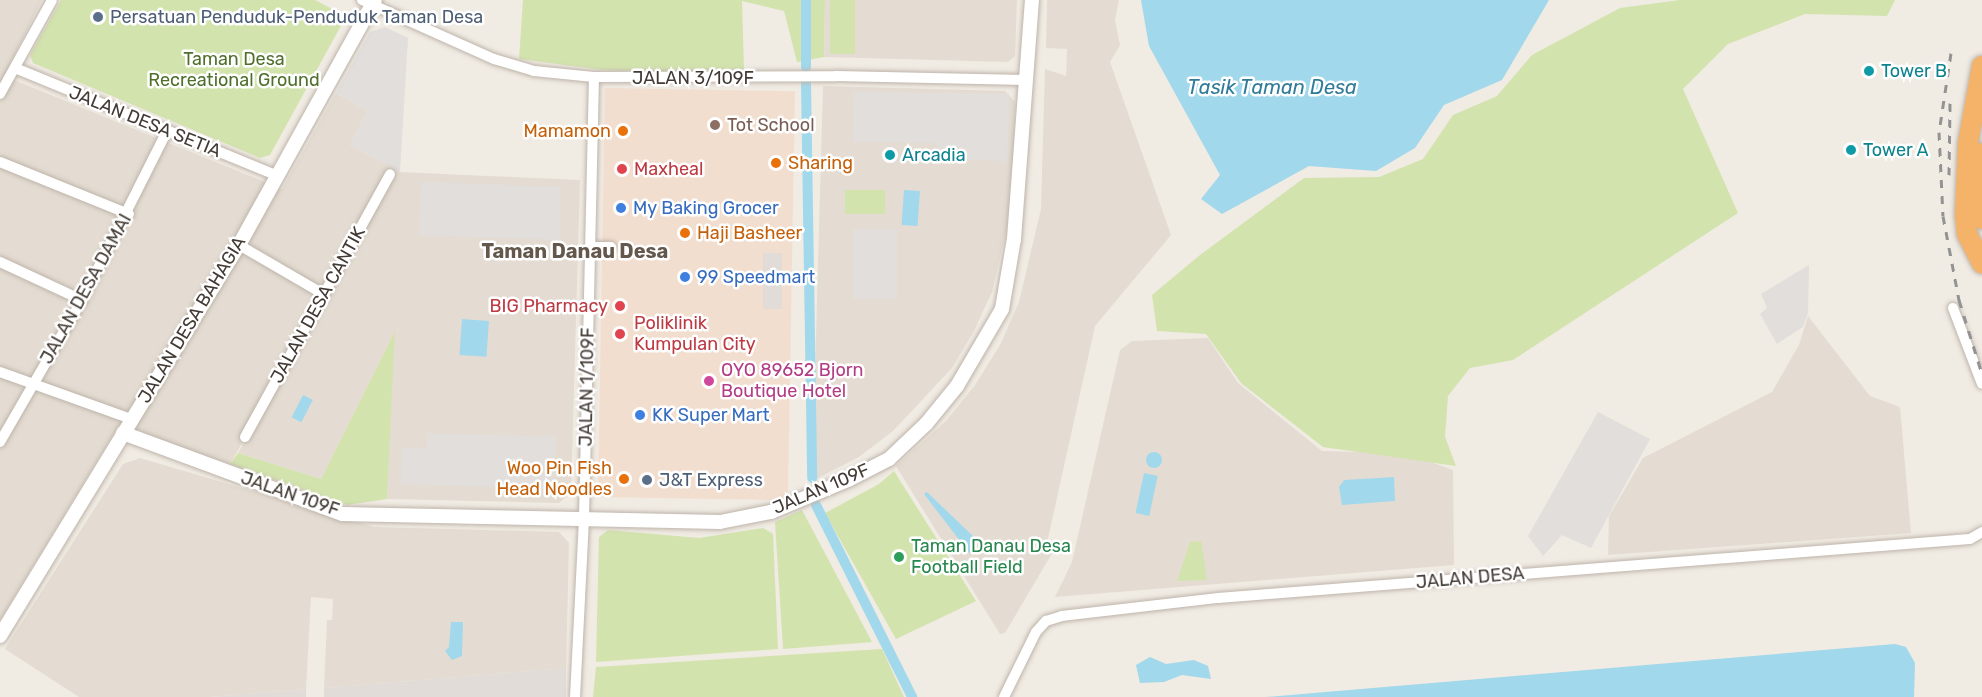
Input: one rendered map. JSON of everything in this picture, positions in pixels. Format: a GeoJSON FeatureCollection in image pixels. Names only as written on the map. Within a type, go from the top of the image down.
{"type":"FeatureCollection","features":[{"type":"Feature","properties":{"kind":"highway"},"geometry":{"type":"LineString","coordinates":[[1982,66],[1968,143],[1965,215],[1967,234],[1982,262]]}},
{"type":"Feature","properties":{"kind":"highway"},"geometry":{"type":"LineString","coordinates":[[1982,153],[1982,219]]}},
{"type":"Feature","properties":{"kind":"street"},"geometry":{"type":"LineString","coordinates":[[0,94],[52,0]]}},
{"type":"Feature","properties":{"kind":"street","name":"JALAN 109F"},"geometry":{"type":"LineString","coordinates":[[123,433],[342,514],[584,517],[720,522],[771,512],[879,464],[910,440],[957,386],[1002,309],[1014,239],[1032,0]]}},
{"type":"Feature","properties":{"kind":"street","name":"JALAN 3/109F"},"geometry":{"type":"LineString","coordinates":[[370,2],[494,60],[534,71],[594,77],[836,76],[1026,80]]}},
{"type":"Feature","properties":{"kind":"street","name":"JALAN DESA BAHAGIA"},"geometry":{"type":"LineString","coordinates":[[0,636],[239,245],[370,2]]}},
{"type":"Feature","properties":{"kind":"street","name":"JALAN DESA SETIA"},"geometry":{"type":"LineString","coordinates":[[15,68],[166,133],[276,175]]}},
{"type":"Feature","properties":{"kind":"street","name":"JALAN 1/109F"},"geometry":{"type":"LineString","coordinates":[[575,697],[584,517],[594,77]]}},
{"type":"Feature","properties":{"kind":"street","name":"JALAN DESA DAMAI"},"geometry":{"type":"LineString","coordinates":[[0,441],[129,214],[166,133]]}},
{"type":"Feature","properties":{"kind":"street"},"geometry":{"type":"LineString","coordinates":[[0,162],[129,214]]}},
{"type":"Feature","properties":{"kind":"street","name":"JALAN DESA CANTIK"},"geometry":{"type":"LineString","coordinates":[[245,437],[390,174]]}},
{"type":"Feature","properties":{"kind":"street"},"geometry":{"type":"LineString","coordinates":[[239,245],[325,295]]}},
{"type":"Feature","properties":{"kind":"street"},"geometry":{"type":"LineString","coordinates":[[590,247],[611,247]]}},
{"type":"Feature","properties":{"kind":"street"},"geometry":{"type":"LineString","coordinates":[[0,262],[82,300]]}},
{"type":"Feature","properties":{"kind":"street"},"geometry":{"type":"LineString","coordinates":[[1953,308],[1982,384]]}},
{"type":"Feature","properties":{"kind":"street"},"geometry":{"type":"LineString","coordinates":[[0,372],[131,419]]}},
{"type":"Feature","properties":{"kind":"street","name":"JALAN DESA"},"geometry":{"type":"LineString","coordinates":[[1004,697],[1036,632],[1046,621],[1062,615],[1218,598],[1971,539],[1982,532]]}},
{"type":"Feature","properties":{"kind":"shaded area"},"geometry":{"type":"Polygon","coordinates":[[[0,0],[42,0],[4,76],[282,189],[336,93],[368,111],[350,145],[400,172],[580,180],[571,493],[559,503],[387,499],[394,333],[321,479],[238,453],[293,357],[230,464],[119,425],[0,620],[0,0]]]}},
{"type":"Feature","properties":{"kind":"shaded area"},"geometry":{"type":"Polygon","coordinates":[[[825,0],[1017,0],[1015,56],[1008,62],[824,57],[825,0]]]}},
{"type":"Feature","properties":{"kind":"shaded area"},"geometry":{"type":"Polygon","coordinates":[[[1047,0],[1119,0],[1115,20],[1120,45],[1110,62],[1171,235],[1095,326],[1047,543],[1054,550],[1005,633],[1000,634],[896,466],[946,421],[975,385],[1000,345],[1019,302],[1041,209],[1045,69],[1066,76],[1067,49],[1046,48],[1047,0]]]}},
{"type":"Feature","properties":{"kind":"shaded area"},"geometry":{"type":"Polygon","coordinates":[[[385,27],[408,38],[400,172],[350,145],[368,111],[336,93],[370,32],[385,27]]]}},
{"type":"Feature","properties":{"kind":"shaded area"},"geometry":{"type":"Polygon","coordinates":[[[823,86],[1005,91],[1015,102],[1012,206],[992,292],[974,331],[952,368],[893,431],[859,457],[812,481],[823,86]]]}},
{"type":"Feature","properties":{"kind":"shaded area"},"geometry":{"type":"Polygon","coordinates":[[[605,88],[795,91],[788,500],[598,497],[605,88]]]}},
{"type":"Feature","properties":{"kind":"shaded area"},"geometry":{"type":"Polygon","coordinates":[[[854,92],[1009,94],[1008,161],[937,159],[938,143],[853,142],[854,92]]]}},
{"type":"Feature","properties":{"kind":"shaded area"},"geometry":{"type":"Polygon","coordinates":[[[421,182],[561,187],[559,240],[419,235],[421,182]]]}},
{"type":"Feature","properties":{"kind":"shaded area"},"geometry":{"type":"Polygon","coordinates":[[[853,229],[897,229],[897,299],[853,299],[853,229]]]}},
{"type":"Feature","properties":{"kind":"shaded area"},"geometry":{"type":"Polygon","coordinates":[[[763,253],[782,253],[782,309],[763,309],[763,253]]]}},
{"type":"Feature","properties":{"kind":"shaded area"},"geometry":{"type":"Polygon","coordinates":[[[1809,265],[1808,313],[1803,327],[1777,344],[1760,314],[1767,308],[1761,294],[1809,265]]]}},
{"type":"Feature","properties":{"kind":"shaded area"},"geometry":{"type":"Polygon","coordinates":[[[1808,316],[1870,396],[1900,407],[1911,533],[1608,555],[1609,516],[1643,458],[1772,392],[1799,345],[1808,316]]]}},
{"type":"Feature","properties":{"kind":"shaded area"},"geometry":{"type":"Polygon","coordinates":[[[1208,338],[1238,383],[1322,451],[1405,453],[1453,470],[1454,565],[1055,597],[1072,562],[1120,350],[1132,341],[1208,338]]]}},
{"type":"Feature","properties":{"kind":"shaded area"},"geometry":{"type":"Polygon","coordinates":[[[1598,412],[1650,439],[1591,548],[1562,535],[1543,556],[1528,536],[1598,412]]]}},
{"type":"Feature","properties":{"kind":"shaded area"},"geometry":{"type":"Polygon","coordinates":[[[427,433],[556,437],[554,489],[401,484],[402,448],[427,449],[427,433]]]}},
{"type":"Feature","properties":{"kind":"shaded area"},"geometry":{"type":"Polygon","coordinates":[[[140,458],[374,527],[559,532],[569,543],[566,668],[324,688],[327,620],[332,620],[333,599],[311,597],[306,689],[209,697],[79,697],[5,649],[123,464],[140,458]]]}},
{"type":"Feature","properties":{"kind":"shaded area"},"geometry":{"type":"Polygon","coordinates":[[[566,668],[566,697],[324,697],[324,688],[566,668]]]}},
{"type":"Feature","properties":{"kind":"shaded area"},"geometry":{"type":"Polygon","coordinates":[[[306,689],[306,697],[209,697],[306,689]]]}},
{"type":"Feature","properties":{"kind":"green space","name":"Taman Desa Recreational Ground"},"geometry":{"type":"Polygon","coordinates":[[[61,0],[315,0],[340,13],[343,22],[270,155],[260,158],[33,63],[30,55],[61,0]]]}},
{"type":"Feature","properties":{"kind":"green space"},"geometry":{"type":"Polygon","coordinates":[[[523,0],[825,0],[824,57],[797,62],[784,11],[742,1],[744,69],[706,73],[603,70],[519,59],[523,0]]]}},
{"type":"Feature","properties":{"kind":"green space"},"geometry":{"type":"Polygon","coordinates":[[[830,0],[855,0],[855,54],[830,54],[830,0]]]}},
{"type":"Feature","properties":{"kind":"green space"},"geometry":{"type":"Polygon","coordinates":[[[1680,0],[1895,0],[1887,16],[1805,14],[1728,44],[1683,89],[1738,213],[1513,360],[1470,368],[1448,396],[1445,437],[1456,466],[1323,447],[1241,383],[1206,334],[1157,331],[1152,295],[1200,255],[1304,178],[1379,177],[1423,159],[1453,115],[1497,96],[1532,55],[1620,8],[1680,0]]]}},
{"type":"Feature","properties":{"kind":"green space"},"geometry":{"type":"Polygon","coordinates":[[[845,190],[885,190],[885,214],[845,214],[845,190]]]}},
{"type":"Feature","properties":{"kind":"green space"},"geometry":{"type":"Polygon","coordinates":[[[395,331],[387,499],[347,505],[230,464],[238,453],[321,479],[395,331]]]}},
{"type":"Feature","properties":{"kind":"green space","name":"Taman Danau Desa Football Field"},"geometry":{"type":"Polygon","coordinates":[[[894,471],[976,601],[896,639],[825,513],[879,484],[894,471]]]}},
{"type":"Feature","properties":{"kind":"green space"},"geometry":{"type":"Polygon","coordinates":[[[802,510],[872,642],[783,649],[775,522],[802,510]]]}},
{"type":"Feature","properties":{"kind":"green space"},"geometry":{"type":"Polygon","coordinates":[[[763,528],[773,534],[778,649],[596,662],[599,537],[608,530],[699,538],[763,528]]]}},
{"type":"Feature","properties":{"kind":"green space"},"geometry":{"type":"Polygon","coordinates":[[[1201,541],[1207,580],[1177,581],[1190,542],[1201,541]]]}},
{"type":"Feature","properties":{"kind":"green space"},"geometry":{"type":"Polygon","coordinates":[[[882,649],[904,697],[593,697],[596,667],[882,649]]]}},
{"type":"Feature","properties":{"kind":"water","name":"Tasik Taman Desa"},"geometry":{"type":"Polygon","coordinates":[[[1141,0],[1549,0],[1502,80],[1444,105],[1415,148],[1376,171],[1309,166],[1222,214],[1201,199],[1220,175],[1149,46],[1141,0]]]}},
{"type":"Feature","properties":{"kind":"water"},"geometry":{"type":"Polygon","coordinates":[[[904,190],[920,191],[918,226],[902,225],[904,190]]]}},
{"type":"Feature","properties":{"kind":"water"},"geometry":{"type":"Polygon","coordinates":[[[462,319],[489,321],[486,357],[459,355],[462,319]]]}},
{"type":"Feature","properties":{"kind":"water"},"geometry":{"type":"Polygon","coordinates":[[[303,395],[313,400],[301,422],[292,417],[303,395]]]}},
{"type":"Feature","properties":{"kind":"water"},"geometry":{"type":"Polygon","coordinates":[[[1154,452],[1160,454],[1162,460],[1160,466],[1154,468],[1148,466],[1146,460],[1148,454],[1154,452]]]}},
{"type":"Feature","properties":{"kind":"water"},"geometry":{"type":"Polygon","coordinates":[[[1144,473],[1158,476],[1149,516],[1135,513],[1144,473]]]}},
{"type":"Feature","properties":{"kind":"water"},"geometry":{"type":"Polygon","coordinates":[[[1394,477],[1395,501],[1342,505],[1339,487],[1344,480],[1394,477]]]}},
{"type":"Feature","properties":{"kind":"water"},"geometry":{"type":"Polygon","coordinates":[[[927,492],[977,540],[970,554],[924,494],[927,492]]]}},
{"type":"Feature","properties":{"kind":"water"},"geometry":{"type":"Polygon","coordinates":[[[451,622],[463,622],[462,656],[452,660],[445,651],[449,647],[451,622]]]}},
{"type":"Feature","properties":{"kind":"water"},"geometry":{"type":"Polygon","coordinates":[[[1895,644],[1906,647],[1915,663],[1914,697],[1266,697],[1895,644]]]}},
{"type":"Feature","properties":{"kind":"water"},"geometry":{"type":"Polygon","coordinates":[[[1150,657],[1166,664],[1194,660],[1208,666],[1211,679],[1182,675],[1164,682],[1140,683],[1136,665],[1150,657]]]}},
{"type":"Feature","properties":{"kind":"waterway"},"geometry":{"type":"LineString","coordinates":[[806,0],[806,67]]}},
{"type":"Feature","properties":{"kind":"waterway"},"geometry":{"type":"LineString","coordinates":[[806,83],[812,478]]}},
{"type":"Feature","properties":{"kind":"waterway"},"geometry":{"type":"LineString","coordinates":[[816,505],[912,697]]}},
{"type":"Feature","properties":{"kind":"railway"},"geometry":{"type":"LineString","coordinates":[[1951,53],[1939,132],[1943,216],[1959,300],[1982,374]]}},
{"type":"Feature","properties":{"kind":"railway"},"geometry":{"type":"LineString","coordinates":[[1949,175],[1950,103]]}},
{"type":"Feature","properties":{"kind":"place","name":"Persatuan Penduduk-Penduduk Taman Desa"},"geometry":{"type":"Point","coordinates":[98,17]}},
{"type":"Feature","properties":{"kind":"place","name":"Tower B"},"geometry":{"type":"Point","coordinates":[1869,71]}},
{"type":"Feature","properties":{"kind":"place","name":"Tot School"},"geometry":{"type":"Point","coordinates":[715,125]}},
{"type":"Feature","properties":{"kind":"place","name":"Mamamon"},"geometry":{"type":"Point","coordinates":[623,131]}},
{"type":"Feature","properties":{"kind":"place","name":"Tower A"},"geometry":{"type":"Point","coordinates":[1851,150]}},
{"type":"Feature","properties":{"kind":"place","name":"Arcadia"},"geometry":{"type":"Point","coordinates":[890,155]}},
{"type":"Feature","properties":{"kind":"place","name":"Sharing"},"geometry":{"type":"Point","coordinates":[776,163]}},
{"type":"Feature","properties":{"kind":"place","name":"Maxheal"},"geometry":{"type":"Point","coordinates":[622,169]}},
{"type":"Feature","properties":{"kind":"place","name":"My Baking Grocer"},"geometry":{"type":"Point","coordinates":[621,208]}},
{"type":"Feature","properties":{"kind":"place","name":"Haji Basheer"},"geometry":{"type":"Point","coordinates":[685,233]}},
{"type":"Feature","properties":{"kind":"place","name":"99 Speedmart"},"geometry":{"type":"Point","coordinates":[685,277]}},
{"type":"Feature","properties":{"kind":"place","name":"BIG Pharmacy"},"geometry":{"type":"Point","coordinates":[620,306]}},
{"type":"Feature","properties":{"kind":"place","name":"Poliklinik Kumpulan City"},"geometry":{"type":"Point","coordinates":[620,334]}},
{"type":"Feature","properties":{"kind":"place","name":"OYO 89652 Bjorn Boutique Hotel"},"geometry":{"type":"Point","coordinates":[709,381]}},
{"type":"Feature","properties":{"kind":"place","name":"KK Super Mart"},"geometry":{"type":"Point","coordinates":[640,415]}},
{"type":"Feature","properties":{"kind":"place","name":"Woo Pin Fish Head Noodles"},"geometry":{"type":"Point","coordinates":[624,479]}},
{"type":"Feature","properties":{"kind":"place","name":"J&T Express"},"geometry":{"type":"Point","coordinates":[647,480]}},
{"type":"Feature","properties":{"kind":"place","name":"Taman Danau Desa Football Field"},"geometry":{"type":"Point","coordinates":[899,557]}},
{"type":"Feature","properties":{"kind":"district","name":"Taman Danau Desa"},"geometry":{"type":"Point","coordinates":[575,251]}}]}
